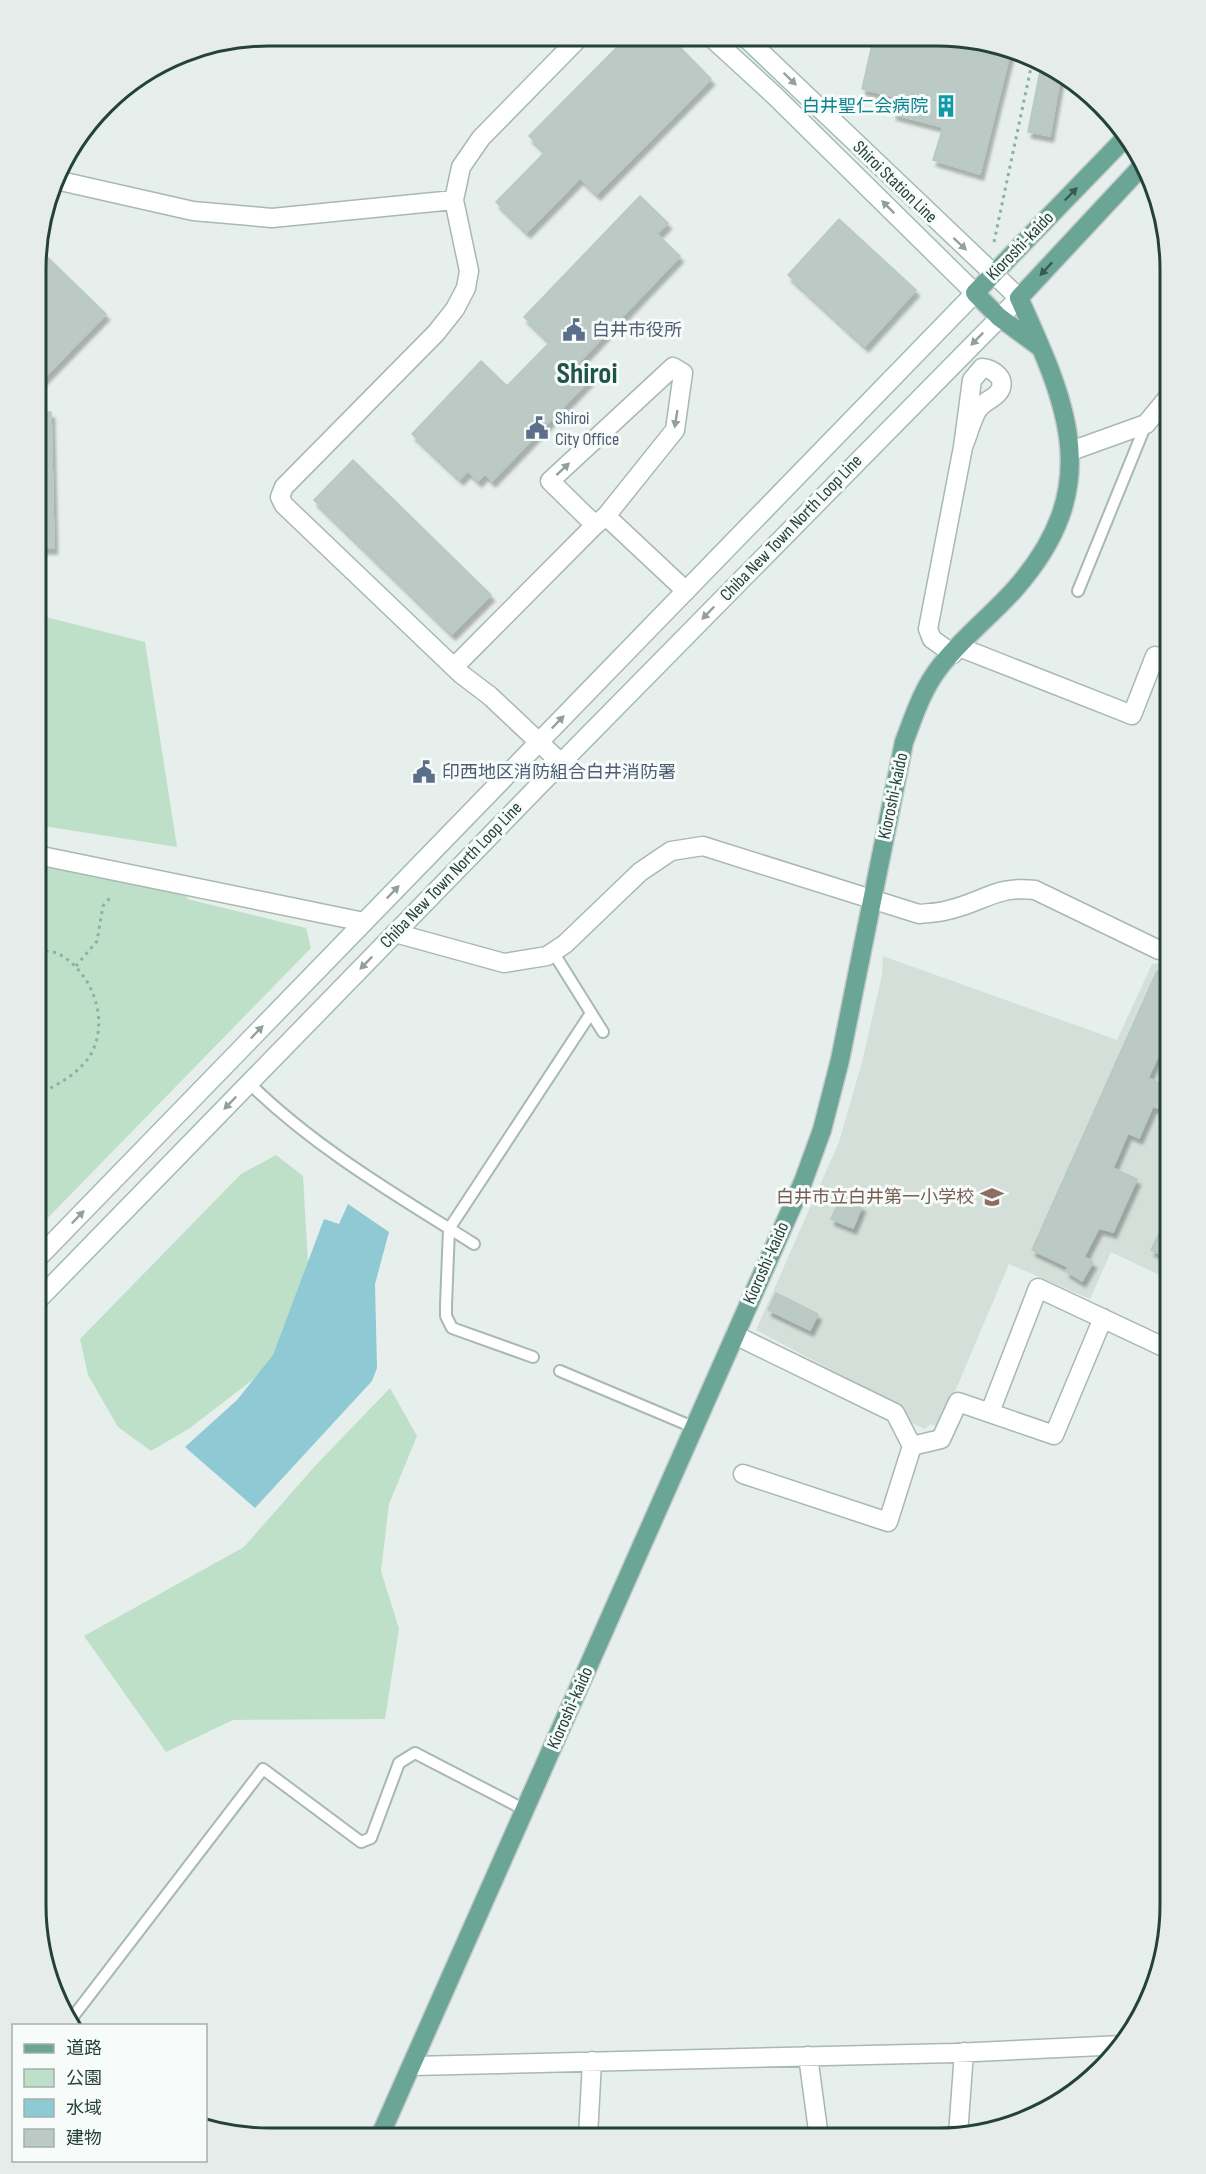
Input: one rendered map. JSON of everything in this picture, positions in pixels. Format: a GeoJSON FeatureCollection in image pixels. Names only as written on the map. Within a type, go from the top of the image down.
{"type":"FeatureCollection","features":[{"type":"Feature","properties":{"kind":"main road","name":"Kioroshi-kaido"},"geometry":{"type":"LineString","coordinates":[[1042,349],[999,317],[975,293],[1120,143]]}},
{"type":"Feature","properties":{"kind":"main road","name":"Kioroshi-kaido"},"geometry":{"type":"LineString","coordinates":[[384,2128],[803,1182],[822,1130],[840,1060],[904,742],[921,697],[940,667],[1016,588],[1041,554],[1054,529],[1063,504],[1071,451],[1062,399],[1019,298],[1137,171]]}},
{"type":"Feature","properties":{"kind":"street"},"geometry":{"type":"LineString","coordinates":[[561,763],[454,667],[284,504],[280,497],[284,487],[436,333],[455,309],[466,288],[469,271],[454,200],[461,167],[481,138],[571,46]]}},
{"type":"Feature","properties":{"kind":"street","name":"Shiroi Station Line"},"geometry":{"type":"LineString","coordinates":[[721,46],[774,95],[975,293]]}},
{"type":"Feature","properties":{"kind":"street","name":"Shiroi Station Line"},"geometry":{"type":"LineString","coordinates":[[754,46],[1019,298]]}},
{"type":"Feature","properties":{"kind":"street"},"geometry":{"type":"LineString","coordinates":[[64,182],[193,211],[272,218],[454,200]]}},
{"type":"Feature","properties":{"kind":"street","name":"Chiba New Town North Loop Line"},"geometry":{"type":"LineString","coordinates":[[46,1250],[975,293]]}},
{"type":"Feature","properties":{"kind":"street","name":"Chiba New Town North Loop Line"},"geometry":{"type":"LineString","coordinates":[[46,1292],[561,763],[1019,298]]}},
{"type":"Feature","properties":{"kind":"street"},"geometry":{"type":"LineString","coordinates":[[454,667],[600,520],[675,430],[683,373],[673,367],[550,481],[600,520],[686,591]]}},
{"type":"Feature","properties":{"kind":"street"},"geometry":{"type":"LineString","coordinates":[[1071,451],[1146,424],[1160,410]]}},
{"type":"Feature","properties":{"kind":"street"},"geometry":{"type":"LineString","coordinates":[[963,447],[928,629],[932,639],[956,651],[1132,715],[1155,656],[1160,658]]}},
{"type":"Feature","properties":{"kind":"street"},"geometry":{"type":"LineString","coordinates":[[395,933],[504,963],[525,962],[553,952],[640,872],[671,851],[703,846],[919,914],[949,910],[1016,887],[1035,890],[1160,950]]}},
{"type":"Feature","properties":{"kind":"street"},"geometry":{"type":"LineString","coordinates":[[46,857],[364,921]]}},
{"type":"Feature","properties":{"kind":"street"},"geometry":{"type":"LineString","coordinates":[[990,1412],[1038,1288],[1160,1345]]}},
{"type":"Feature","properties":{"kind":"street"},"geometry":{"type":"LineString","coordinates":[[912,1446],[941,1439],[958,1402],[1054,1435],[1103,1318]]}},
{"type":"Feature","properties":{"kind":"street"},"geometry":{"type":"LineString","coordinates":[[735,1335],[895,1413],[912,1446],[888,1521],[743,1474]]}},
{"type":"Feature","properties":{"kind":"street"},"geometry":{"type":"LineString","coordinates":[[412,2066],[964,2052],[1109,2046]]}},
{"type":"Feature","properties":{"kind":"street"},"geometry":{"type":"LineString","coordinates":[[959,2126],[964,2052]]}},
{"type":"Feature","properties":{"kind":"street"},"geometry":{"type":"LineString","coordinates":[[808,2056],[818,2128]]}},
{"type":"Feature","properties":{"kind":"street"},"geometry":{"type":"LineString","coordinates":[[588,2128],[592,2061]]}},
{"type":"Feature","properties":{"kind":"lane"},"geometry":{"type":"LineString","coordinates":[[1078,591],[1146,424]]}},
{"type":"Feature","properties":{"kind":"lane"},"geometry":{"type":"LineString","coordinates":[[553,952],[603,1032]]}},
{"type":"Feature","properties":{"kind":"lane"},"geometry":{"type":"LineString","coordinates":[[533,1357],[452,1328],[446,1316],[449,1229],[591,1012]]}},
{"type":"Feature","properties":{"kind":"lane"},"geometry":{"type":"LineString","coordinates":[[249,1083],[280,1114],[366,1177],[474,1244]]}},
{"type":"Feature","properties":{"kind":"lane"},"geometry":{"type":"LineString","coordinates":[[560,1371],[693,1427]]}},
{"type":"Feature","properties":{"kind":"lane"},"geometry":{"type":"LineString","coordinates":[[75,2014],[263,1769],[361,1842],[371,1838],[399,1763],[415,1754],[525,1810]]}},
{"type":"Feature","properties":{"kind":"path"},"geometry":{"type":"LineString","coordinates":[[993,242],[1031,67]]}},
{"type":"Feature","properties":{"kind":"path"},"geometry":{"type":"LineString","coordinates":[[76,966],[97,941],[103,906],[110,898]]}},
{"type":"Feature","properties":{"kind":"path"},"geometry":{"type":"LineString","coordinates":[[46,951],[58,953],[76,966],[99,1014],[97,1039],[91,1053],[75,1072],[46,1090]]}},
{"type":"Feature","properties":{"kind":"shaded area","name":"白井市立白井第一小学校"},"geometry":{"type":"Polygon","coordinates":[[[883,956],[1117,1040],[1152,964],[1160,963],[1160,1275],[1111,1252],[1090,1299],[1009,1264],[940,1427],[930,1424],[925,1429],[909,1422],[903,1408],[756,1330],[839,1142],[862,1062],[882,975],[883,956]]]}},
{"type":"Feature","properties":{"kind":"green space"},"geometry":{"type":"Polygon","coordinates":[[[46,617],[145,642],[177,847],[46,826],[46,617]]]}},
{"type":"Feature","properties":{"kind":"green space"},"geometry":{"type":"Polygon","coordinates":[[[46,866],[186,893],[187,899],[306,928],[311,948],[46,1220],[46,866]]]}},
{"type":"Feature","properties":{"kind":"green space"},"geometry":{"type":"Polygon","coordinates":[[[276,1155],[303,1176],[308,1262],[294,1348],[190,1428],[151,1451],[118,1427],[88,1375],[80,1339],[241,1174],[276,1155]]]}},
{"type":"Feature","properties":{"kind":"green space"},"geometry":{"type":"Polygon","coordinates":[[[390,1388],[417,1436],[389,1504],[381,1571],[399,1629],[385,1719],[233,1720],[166,1752],[84,1636],[244,1547],[315,1466],[390,1388]]]}},
{"type":"Feature","properties":{"kind":"water"},"geometry":{"type":"Polygon","coordinates":[[[348,1204],[389,1232],[375,1284],[377,1368],[372,1381],[255,1508],[185,1447],[237,1400],[273,1355],[324,1219],[339,1224],[348,1204]]]}},
{"type":"Feature","properties":{"kind":"building"},"geometry":{"type":"Polygon","coordinates":[[[618,46],[679,46],[711,79],[597,194],[580,178],[527,232],[496,202],[545,152],[529,136],[618,46]]]}},
{"type":"Feature","properties":{"kind":"building","name":"白井聖仁会病院"},"geometry":{"type":"Polygon","coordinates":[[[872,46],[966,48],[1009,58],[980,174],[933,160],[943,127],[893,114],[896,97],[862,89],[872,46]]]}},
{"type":"Feature","properties":{"kind":"building"},"geometry":{"type":"Polygon","coordinates":[[[1040,72],[1059,83],[1050,136],[1028,132],[1040,72]]]}},
{"type":"Feature","properties":{"kind":"building","name":"白井市役所"},"geometry":{"type":"Polygon","coordinates":[[[640,196],[668,223],[657,234],[680,256],[579,362],[593,376],[492,481],[485,474],[478,481],[468,471],[460,479],[412,434],[481,361],[507,386],[550,342],[524,317],[640,196]]]}},
{"type":"Feature","properties":{"kind":"building"},"geometry":{"type":"Polygon","coordinates":[[[839,219],[916,290],[865,346],[788,275],[839,219]]]}},
{"type":"Feature","properties":{"kind":"building"},"geometry":{"type":"Polygon","coordinates":[[[47,257],[106,314],[46,376],[47,257]]]}},
{"type":"Feature","properties":{"kind":"building"},"geometry":{"type":"Polygon","coordinates":[[[46,412],[51,412],[54,548],[46,548],[46,412]]]}},
{"type":"Feature","properties":{"kind":"building"},"geometry":{"type":"Polygon","coordinates":[[[353,460],[491,595],[452,634],[314,500],[353,460]]]}},
{"type":"Feature","properties":{"kind":"building"},"geometry":{"type":"Polygon","coordinates":[[[1157,971],[1160,972],[1160,1052],[1148,1078],[1160,1083],[1160,1101],[1157,1108],[1153,1106],[1139,1138],[1128,1133],[1113,1168],[1137,1179],[1113,1232],[1099,1228],[1084,1257],[1093,1262],[1082,1281],[1066,1271],[1068,1267],[1032,1250],[1157,971]]]}},
{"type":"Feature","properties":{"kind":"building"},"geometry":{"type":"Polygon","coordinates":[[[841,1196],[862,1206],[853,1228],[831,1219],[841,1196]]]}},
{"type":"Feature","properties":{"kind":"building"},"geometry":{"type":"Polygon","coordinates":[[[1160,1231],[1160,1254],[1151,1250],[1160,1231]]]}},
{"type":"Feature","properties":{"kind":"building"},"geometry":{"type":"Polygon","coordinates":[[[776,1293],[818,1314],[810,1330],[768,1310],[776,1293]]]}},
{"type":"Feature","properties":{"kind":"place","name":"白井聖仁会病院"},"geometry":{"type":"Point","coordinates":[946,106]}},
{"type":"Feature","properties":{"kind":"place","name":"白井市役所"},"geometry":{"type":"Point","coordinates":[574,330]}},
{"type":"Feature","properties":{"kind":"place","name":"Shiroi City Office"},"geometry":{"type":"Point","coordinates":[537,428]}},
{"type":"Feature","properties":{"kind":"place","name":"印西地区消防組合白井消防署"},"geometry":{"type":"Point","coordinates":[424,772]}},
{"type":"Feature","properties":{"kind":"place","name":"白井市立白井第一小学校"},"geometry":{"type":"Point","coordinates":[992,1197]}},
{"type":"Feature","properties":{"kind":"district","name":"Shiroi"},"geometry":{"type":"Point","coordinates":[587,374]}}]}
